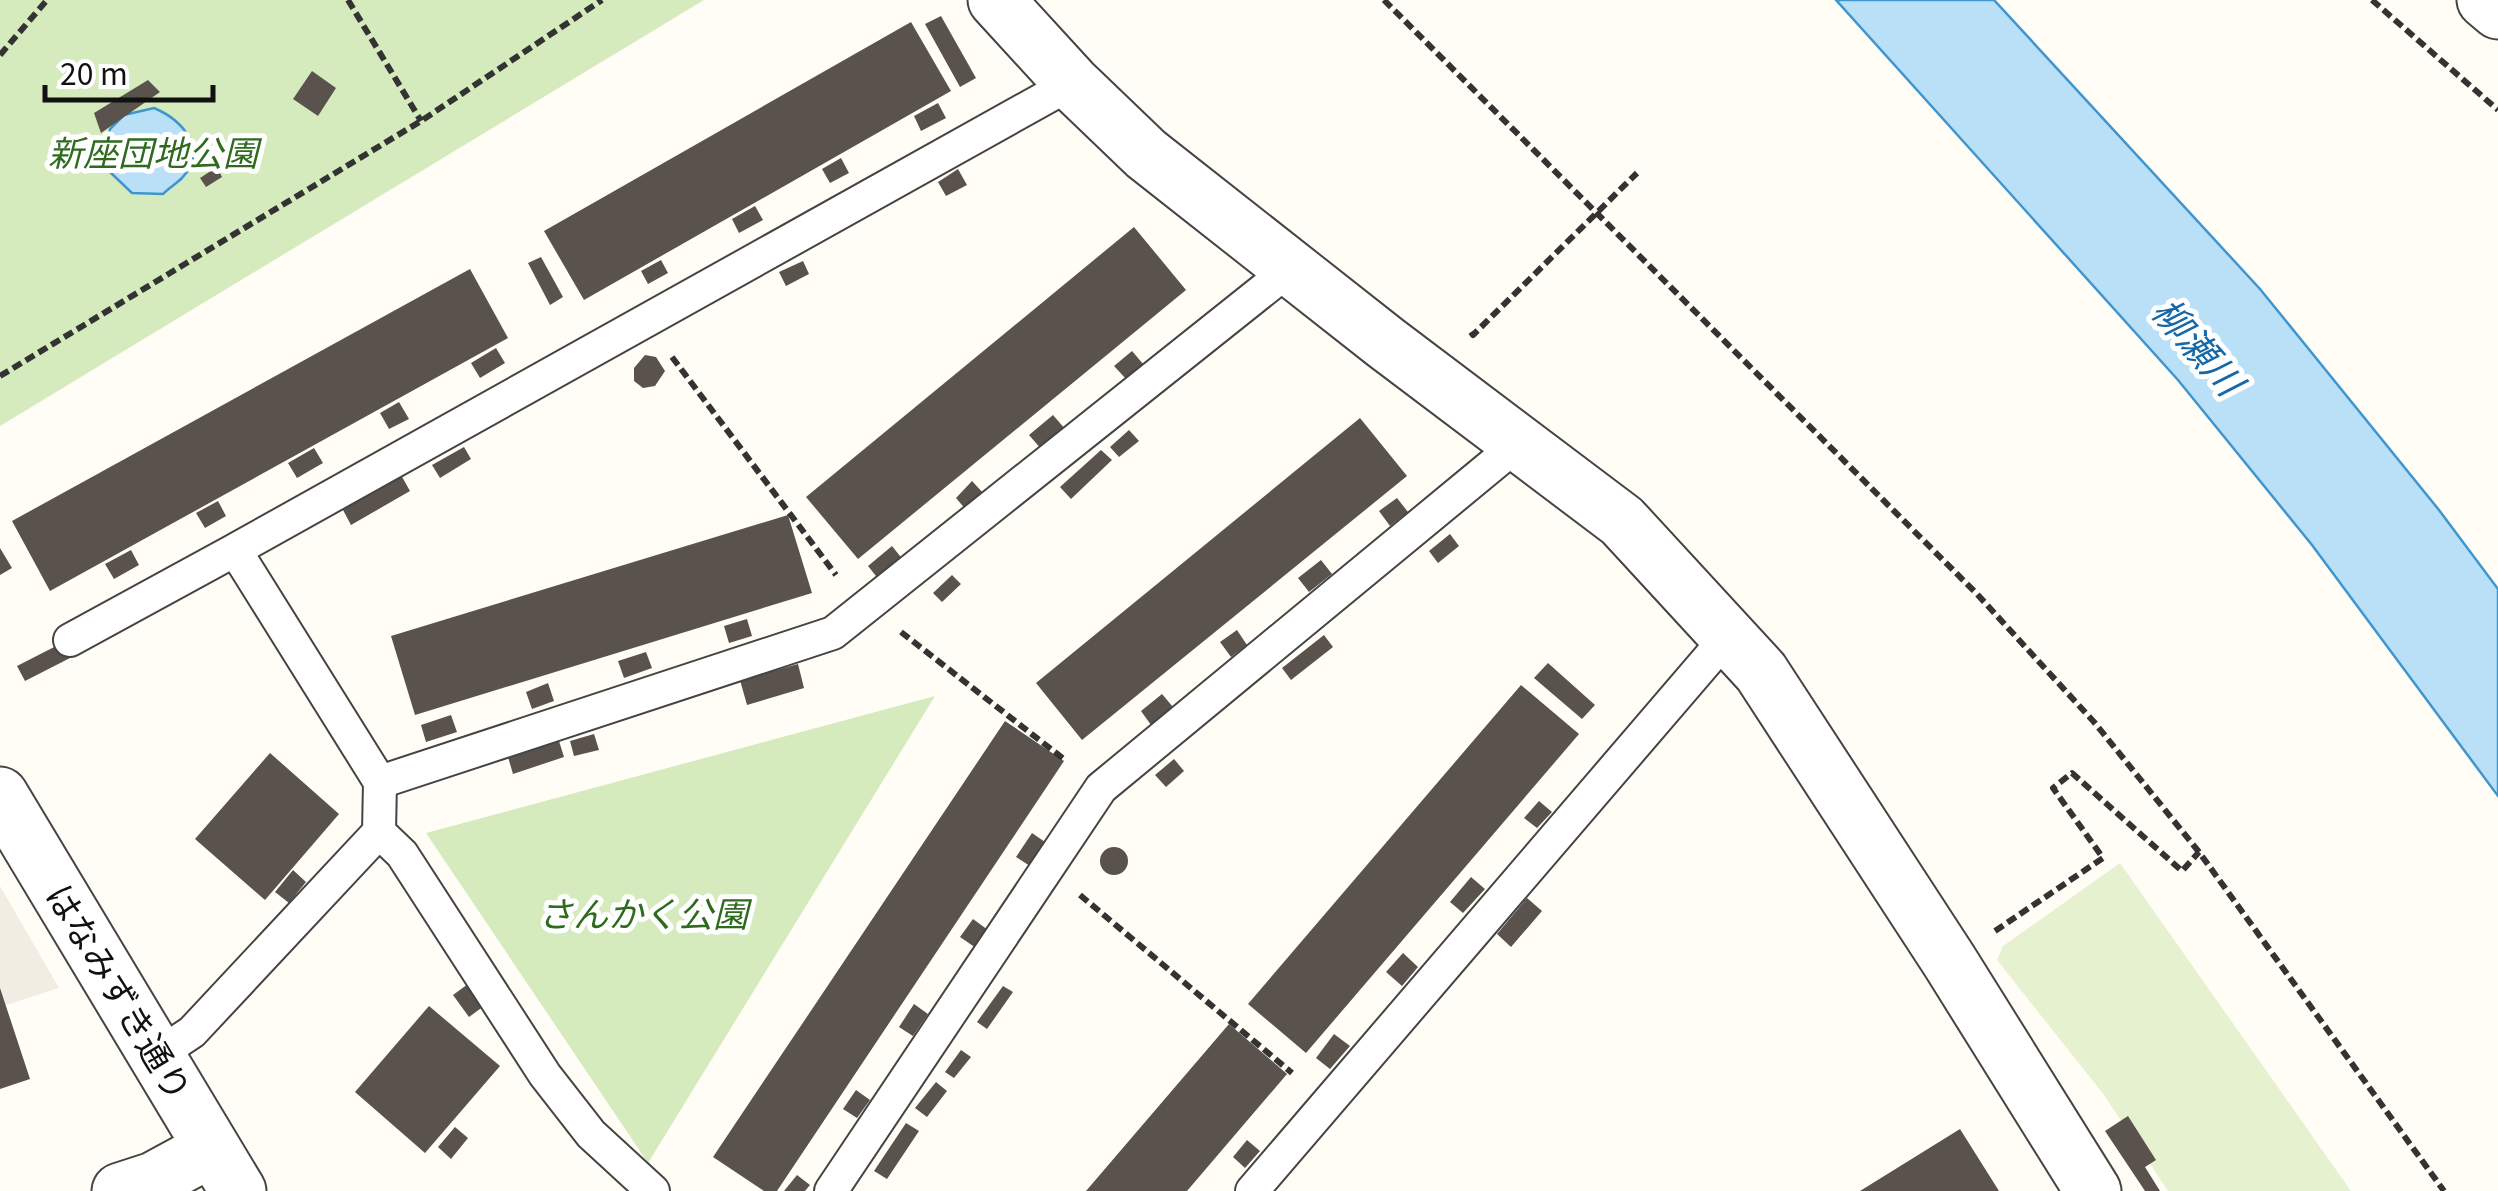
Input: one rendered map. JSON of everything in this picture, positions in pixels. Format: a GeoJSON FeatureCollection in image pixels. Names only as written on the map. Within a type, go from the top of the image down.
{"type":"FeatureCollection","features":[{"type":"Feature","properties":{"kind":"street"},"geometry":{"type":"LineString","coordinates":[[996,0],[1072,83],[1146,154],[1622,521],[1728,636],[1761,672],[2093,1191]]}},
{"type":"Feature","properties":{"kind":"street"},"geometry":{"type":"LineString","coordinates":[[2485,0],[2498,11]]}},
{"type":"Feature","properties":{"kind":"street","name":"はなみずき通り"},"geometry":{"type":"LineString","coordinates":[[0,795],[225,1170]]}},
{"type":"Feature","properties":{"kind":"street"},"geometry":{"type":"LineString","coordinates":[[120,1191],[154,1180],[225,1170]]}},
{"type":"Feature","properties":{"kind":"lane"},"geometry":{"type":"LineString","coordinates":[[70,640],[1072,83]]}},
{"type":"Feature","properties":{"kind":"lane"},"geometry":{"type":"LineString","coordinates":[[380,782],[833,633],[1290,268]]}},
{"type":"Feature","properties":{"kind":"lane"},"geometry":{"type":"LineString","coordinates":[[831,1191],[1101,788],[1519,443]]}},
{"type":"Feature","properties":{"kind":"lane"},"geometry":{"type":"LineString","coordinates":[[156,1056],[192,1032],[379,832],[380,782],[235,550]]}},
{"type":"Feature","properties":{"kind":"lane"},"geometry":{"type":"LineString","coordinates":[[1252,1191],[1728,636]]}},
{"type":"Feature","properties":{"kind":"lane"},"geometry":{"type":"LineString","coordinates":[[379,832],[402,854],[544,1075],[590,1134],[654,1191]]}},
{"type":"Feature","properties":{"kind":"path"},"geometry":{"type":"LineString","coordinates":[[0,55],[47,0]]}},
{"type":"Feature","properties":{"kind":"path"},"geometry":{"type":"LineString","coordinates":[[348,0],[421,121]]}},
{"type":"Feature","properties":{"kind":"path"},"geometry":{"type":"LineString","coordinates":[[0,376],[421,121],[602,0]]}},
{"type":"Feature","properties":{"kind":"path"},"geometry":{"type":"LineString","coordinates":[[1384,0],[1977,594],[2094,722],[2199,852],[2444,1191]]}},
{"type":"Feature","properties":{"kind":"path"},"geometry":{"type":"LineString","coordinates":[[2372,0],[2498,110]]}},
{"type":"Feature","properties":{"kind":"path"},"geometry":{"type":"LineString","coordinates":[[1462,325],[1474,334],[1637,173]]}},
{"type":"Feature","properties":{"kind":"path"},"geometry":{"type":"LineString","coordinates":[[645,321],[844,585],[1101,788]]}},
{"type":"Feature","properties":{"kind":"path"},"geometry":{"type":"LineString","coordinates":[[1950,962],[2103,858],[2053,788],[2072,773],[2182,872],[2199,852]]}},
{"type":"Feature","properties":{"kind":"path"},"geometry":{"type":"LineString","coordinates":[[1048,868],[1327,1103]]}},
{"type":"Feature","properties":{"kind":"green space","name":"新座団地公園"},"geometry":{"type":"Polygon","coordinates":[[[0,0],[704,0],[0,426],[0,0]]]}},
{"type":"Feature","properties":{"kind":"green space","name":"さんかく公園"},"geometry":{"type":"Polygon","coordinates":[[[935,696],[648,1163],[426,833],[935,696]]]}},
{"type":"Feature","properties":{"kind":"green space"},"geometry":{"type":"Polygon","coordinates":[[[2120,863],[2351,1191],[2168,1191],[2104,1095],[1997,960],[2003,946],[2120,863]]]}},
{"type":"Feature","properties":{"kind":"shaded area"},"geometry":{"type":"Polygon","coordinates":[[[0,886],[59,988],[0,1007],[0,886]]]}},
{"type":"Feature","properties":{"kind":"water","name":"柳瀬川"},"geometry":{"type":"Polygon","coordinates":[[[1836,0],[1994,0],[2260,289],[2498,589],[2498,796],[2312,545],[2178,380],[1836,0]]]}},
{"type":"Feature","properties":{"kind":"water"},"geometry":{"type":"Polygon","coordinates":[[[154,108],[182,128],[189,137],[193,157],[182,178],[163,194],[132,193],[110,172],[106,154],[110,129],[124,115],[154,108]]]}},
{"type":"Feature","properties":{"kind":"building"},"geometry":{"type":"Polygon","coordinates":[[[941,16],[976,78],[960,87],[925,24],[941,16]]]}},
{"type":"Feature","properties":{"kind":"building"},"geometry":{"type":"Polygon","coordinates":[[[911,22],[951,91],[584,300],[544,231],[911,22]]]}},
{"type":"Feature","properties":{"kind":"building"},"geometry":{"type":"Polygon","coordinates":[[[312,71],[336,88],[318,116],[293,99],[312,71]]]}},
{"type":"Feature","properties":{"kind":"building"},"geometry":{"type":"Polygon","coordinates":[[[148,80],[160,92],[101,133],[94,113],[148,80]]]}},
{"type":"Feature","properties":{"kind":"building"},"geometry":{"type":"Polygon","coordinates":[[[938,103],[946,118],[921,131],[914,116],[938,103]]]}},
{"type":"Feature","properties":{"kind":"building"},"geometry":{"type":"Polygon","coordinates":[[[841,158],[849,173],[830,183],[822,169],[841,158]]]}},
{"type":"Feature","properties":{"kind":"building"},"geometry":{"type":"Polygon","coordinates":[[[217,167],[222,177],[206,187],[200,178],[217,167]]]}},
{"type":"Feature","properties":{"kind":"building"},"geometry":{"type":"Polygon","coordinates":[[[958,169],[967,185],[946,196],[938,182],[958,169]]]}},
{"type":"Feature","properties":{"kind":"building"},"geometry":{"type":"Polygon","coordinates":[[[755,206],[763,220],[739,233],[732,219],[755,206]]]}},
{"type":"Feature","properties":{"kind":"building"},"geometry":{"type":"Polygon","coordinates":[[[1134,227],[1186,290],[858,559],[806,497],[1134,227]]]}},
{"type":"Feature","properties":{"kind":"building"},"geometry":{"type":"Polygon","coordinates":[[[541,257],[563,297],[550,305],[528,263],[541,257]]]}},
{"type":"Feature","properties":{"kind":"building"},"geometry":{"type":"Polygon","coordinates":[[[661,260],[668,273],[648,284],[641,271],[661,260]]]}},
{"type":"Feature","properties":{"kind":"building"},"geometry":{"type":"Polygon","coordinates":[[[803,261],[809,274],[786,286],[779,272],[803,261]]]}},
{"type":"Feature","properties":{"kind":"building"},"geometry":{"type":"Polygon","coordinates":[[[470,269],[508,338],[50,591],[12,521],[470,269]]]}},
{"type":"Feature","properties":{"kind":"building"},"geometry":{"type":"Polygon","coordinates":[[[496,348],[505,363],[480,378],[471,363],[496,348]]]}},
{"type":"Feature","properties":{"kind":"building"},"geometry":{"type":"Polygon","coordinates":[[[1132,351],[1144,365],[1127,380],[1114,366],[1132,351]]]}},
{"type":"Feature","properties":{"kind":"building"},"geometry":{"type":"Polygon","coordinates":[[[645,355],[656,357],[665,371],[655,386],[643,388],[634,381],[634,368],[645,355]]]}},
{"type":"Feature","properties":{"kind":"building"},"geometry":{"type":"Polygon","coordinates":[[[399,402],[409,419],[389,429],[380,413],[399,402]]]}},
{"type":"Feature","properties":{"kind":"building"},"geometry":{"type":"Polygon","coordinates":[[[1053,415],[1066,430],[1042,450],[1029,435],[1053,415]]]}},
{"type":"Feature","properties":{"kind":"building"},"geometry":{"type":"Polygon","coordinates":[[[1360,418],[1407,476],[1082,740],[1036,683],[1360,418]]]}},
{"type":"Feature","properties":{"kind":"building"},"geometry":{"type":"Polygon","coordinates":[[[1129,430],[1139,441],[1119,457],[1110,447],[1129,430]]]}},
{"type":"Feature","properties":{"kind":"building"},"geometry":{"type":"Polygon","coordinates":[[[464,447],[471,459],[440,478],[432,465],[464,447]]]}},
{"type":"Feature","properties":{"kind":"building"},"geometry":{"type":"Polygon","coordinates":[[[314,448],[323,463],[297,478],[288,463],[314,448]]]}},
{"type":"Feature","properties":{"kind":"building"},"geometry":{"type":"Polygon","coordinates":[[[1101,450],[1112,460],[1071,499],[1060,487],[1101,450]]]}},
{"type":"Feature","properties":{"kind":"building"},"geometry":{"type":"Polygon","coordinates":[[[401,475],[410,491],[351,525],[343,510],[401,475]]]}},
{"type":"Feature","properties":{"kind":"building"},"geometry":{"type":"Polygon","coordinates":[[[972,481],[984,494],[967,511],[956,498],[972,481]]]}},
{"type":"Feature","properties":{"kind":"building"},"geometry":{"type":"Polygon","coordinates":[[[1397,498],[1408,512],[1390,526],[1379,511],[1397,498]]]}},
{"type":"Feature","properties":{"kind":"building"},"geometry":{"type":"Polygon","coordinates":[[[218,501],[226,516],[205,528],[196,513],[218,501]]]}},
{"type":"Feature","properties":{"kind":"building"},"geometry":{"type":"Polygon","coordinates":[[[788,515],[812,593],[415,715],[391,636],[788,515]]]}},
{"type":"Feature","properties":{"kind":"building"},"geometry":{"type":"Polygon","coordinates":[[[1450,534],[1459,546],[1438,563],[1429,551],[1450,534]]]}},
{"type":"Feature","properties":{"kind":"building"},"geometry":{"type":"Polygon","coordinates":[[[892,546],[904,561],[880,581],[868,566],[892,546]]]}},
{"type":"Feature","properties":{"kind":"building"},"geometry":{"type":"Polygon","coordinates":[[[0,548],[12,568],[0,575],[0,548]]]}},
{"type":"Feature","properties":{"kind":"building"},"geometry":{"type":"Polygon","coordinates":[[[131,550],[139,565],[114,579],[105,564],[131,550]]]}},
{"type":"Feature","properties":{"kind":"building"},"geometry":{"type":"Polygon","coordinates":[[[1321,560],[1332,574],[1309,592],[1298,578],[1321,560]]]}},
{"type":"Feature","properties":{"kind":"building"},"geometry":{"type":"Polygon","coordinates":[[[952,575],[961,584],[942,602],[933,593],[952,575]]]}},
{"type":"Feature","properties":{"kind":"building"},"geometry":{"type":"Polygon","coordinates":[[[747,619],[752,636],[729,643],[724,626],[747,619]]]}},
{"type":"Feature","properties":{"kind":"building"},"geometry":{"type":"Polygon","coordinates":[[[1237,630],[1247,645],[1231,657],[1220,642],[1237,630]]]}},
{"type":"Feature","properties":{"kind":"building"},"geometry":{"type":"Polygon","coordinates":[[[1324,635],[1333,647],[1291,680],[1282,668],[1324,635]]]}},
{"type":"Feature","properties":{"kind":"building"},"geometry":{"type":"Polygon","coordinates":[[[62,643],[70,658],[25,681],[17,666],[62,643]]]}},
{"type":"Feature","properties":{"kind":"building"},"geometry":{"type":"Polygon","coordinates":[[[646,652],[652,668],[624,678],[618,661],[646,652]]]}},
{"type":"Feature","properties":{"kind":"building"},"geometry":{"type":"Polygon","coordinates":[[[1548,663],[1595,705],[1582,719],[1534,678],[1548,663]]]}},
{"type":"Feature","properties":{"kind":"building"},"geometry":{"type":"Polygon","coordinates":[[[798,664],[804,688],[747,705],[740,680],[798,664]]]}},
{"type":"Feature","properties":{"kind":"building"},"geometry":{"type":"Polygon","coordinates":[[[548,683],[554,701],[532,709],[526,692],[548,683]]]}},
{"type":"Feature","properties":{"kind":"building"},"geometry":{"type":"Polygon","coordinates":[[[1521,685],[1579,734],[1306,1053],[1248,1004],[1521,685]]]}},
{"type":"Feature","properties":{"kind":"building"},"geometry":{"type":"Polygon","coordinates":[[[1162,694],[1173,707],[1151,725],[1141,711],[1162,694]]]}},
{"type":"Feature","properties":{"kind":"building"},"geometry":{"type":"Polygon","coordinates":[[[451,715],[457,732],[426,742],[421,725],[451,715]]]}},
{"type":"Feature","properties":{"kind":"building"},"geometry":{"type":"Polygon","coordinates":[[[1005,721],[1064,761],[777,1191],[764,1191],[713,1157],[1005,721]]]}},
{"type":"Feature","properties":{"kind":"building"},"geometry":{"type":"Polygon","coordinates":[[[594,734],[599,750],[574,756],[570,741],[594,734]]]}},
{"type":"Feature","properties":{"kind":"building"},"geometry":{"type":"Polygon","coordinates":[[[559,741],[564,757],[513,774],[508,757],[559,741]]]}},
{"type":"Feature","properties":{"kind":"building"},"geometry":{"type":"Polygon","coordinates":[[[270,753],[339,814],[265,900],[195,839],[270,753]]]}},
{"type":"Feature","properties":{"kind":"building"},"geometry":{"type":"Polygon","coordinates":[[[1174,759],[1184,771],[1166,787],[1155,775],[1174,759]]]}},
{"type":"Feature","properties":{"kind":"building"},"geometry":{"type":"Polygon","coordinates":[[[1539,801],[1552,812],[1537,828],[1524,818],[1539,801]]]}},
{"type":"Feature","properties":{"kind":"building"},"geometry":{"type":"Polygon","coordinates":[[[1032,833],[1045,842],[1030,866],[1016,857],[1032,833]]]}},
{"type":"Feature","properties":{"kind":"building"},"geometry":{"type":"Polygon","coordinates":[[[1114,847],[1124,851],[1128,861],[1124,871],[1114,875],[1104,871],[1100,861],[1104,851],[1114,847]]]}},
{"type":"Feature","properties":{"kind":"building"},"geometry":{"type":"Polygon","coordinates":[[[293,870],[306,882],[289,903],[275,892],[293,870]]]}},
{"type":"Feature","properties":{"kind":"building"},"geometry":{"type":"Polygon","coordinates":[[[1471,877],[1485,889],[1463,913],[1450,902],[1471,877]]]}},
{"type":"Feature","properties":{"kind":"building"},"geometry":{"type":"Polygon","coordinates":[[[1527,898],[1542,911],[1511,947],[1497,934],[1527,898]]]}},
{"type":"Feature","properties":{"kind":"building"},"geometry":{"type":"Polygon","coordinates":[[[973,919],[988,930],[976,948],[960,937],[973,919]]]}},
{"type":"Feature","properties":{"kind":"building"},"geometry":{"type":"Polygon","coordinates":[[[1403,953],[1418,967],[1402,986],[1386,972],[1403,953]]]}},
{"type":"Feature","properties":{"kind":"building"},"geometry":{"type":"Polygon","coordinates":[[[468,984],[484,1006],[469,1017],[453,995],[468,984]]]}},
{"type":"Feature","properties":{"kind":"building"},"geometry":{"type":"Polygon","coordinates":[[[1003,986],[1013,992],[987,1029],[977,1022],[1003,986]]]}},
{"type":"Feature","properties":{"kind":"building"},"geometry":{"type":"Polygon","coordinates":[[[0,988],[30,1079],[0,1089],[0,988]]]}},
{"type":"Feature","properties":{"kind":"building"},"geometry":{"type":"Polygon","coordinates":[[[914,1004],[928,1014],[913,1036],[899,1027],[914,1004]]]}},
{"type":"Feature","properties":{"kind":"building"},"geometry":{"type":"Polygon","coordinates":[[[429,1006],[500,1066],[425,1153],[355,1092],[429,1006]]]}},
{"type":"Feature","properties":{"kind":"building"},"geometry":{"type":"Polygon","coordinates":[[[1229,1024],[1287,1074],[1187,1191],[1086,1191],[1229,1024]]]}},
{"type":"Feature","properties":{"kind":"building"},"geometry":{"type":"Polygon","coordinates":[[[1334,1034],[1350,1046],[1330,1069],[1316,1058],[1334,1034]]]}},
{"type":"Feature","properties":{"kind":"building"},"geometry":{"type":"Polygon","coordinates":[[[961,1050],[971,1057],[954,1078],[945,1072],[961,1050]]]}},
{"type":"Feature","properties":{"kind":"building"},"geometry":{"type":"Polygon","coordinates":[[[936,1082],[947,1091],[927,1117],[915,1108],[936,1082]]]}},
{"type":"Feature","properties":{"kind":"building"},"geometry":{"type":"Polygon","coordinates":[[[856,1090],[870,1100],[857,1118],[843,1109],[856,1090]]]}},
{"type":"Feature","properties":{"kind":"building"},"geometry":{"type":"Polygon","coordinates":[[[2128,1116],[2156,1160],[2145,1167],[2160,1191],[2145,1191],[2105,1131],[2128,1116]]]}},
{"type":"Feature","properties":{"kind":"building"},"geometry":{"type":"Polygon","coordinates":[[[906,1123],[919,1131],[887,1179],[874,1171],[906,1123]]]}},
{"type":"Feature","properties":{"kind":"building"},"geometry":{"type":"Polygon","coordinates":[[[455,1127],[468,1138],[451,1159],[438,1147],[455,1127]]]}},
{"type":"Feature","properties":{"kind":"building"},"geometry":{"type":"Polygon","coordinates":[[[1960,1129],[1999,1191],[1860,1191],[1960,1129]]]}},
{"type":"Feature","properties":{"kind":"building"},"geometry":{"type":"Polygon","coordinates":[[[1247,1140],[1260,1151],[1245,1168],[1233,1157],[1247,1140]]]}},
{"type":"Feature","properties":{"kind":"building"},"geometry":{"type":"Polygon","coordinates":[[[797,1175],[810,1185],[805,1191],[784,1191],[797,1175]]]}}]}
